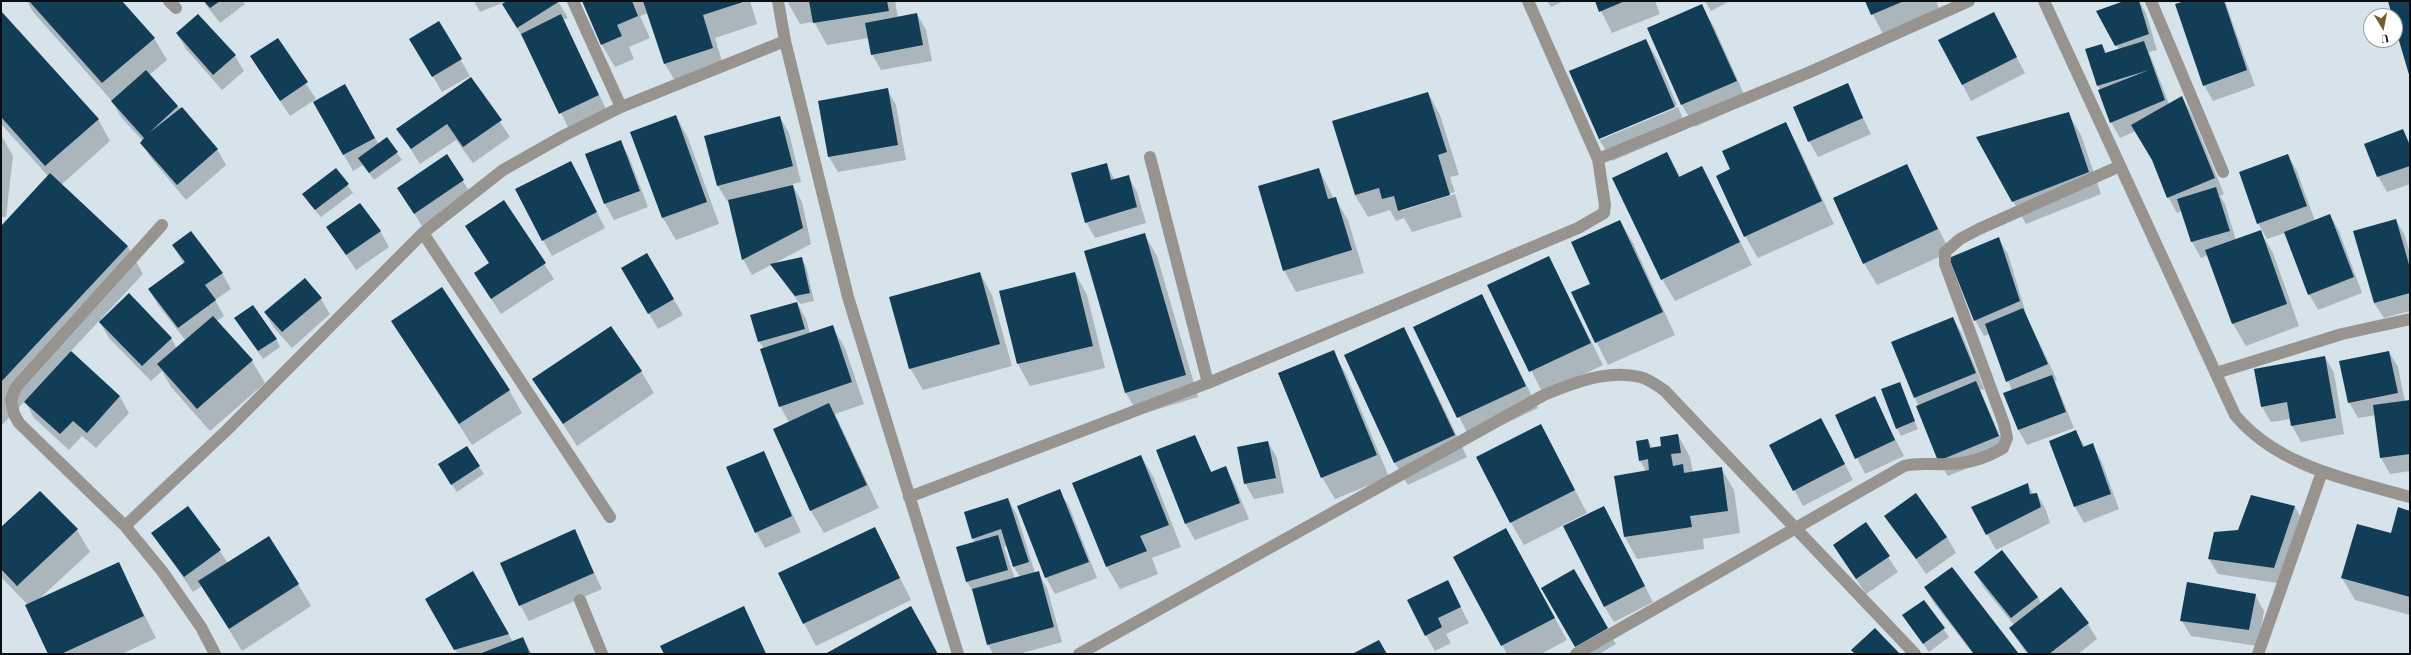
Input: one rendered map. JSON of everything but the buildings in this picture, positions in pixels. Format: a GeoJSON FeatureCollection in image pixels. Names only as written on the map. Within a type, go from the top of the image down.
{"type":"FeatureCollection","features":[{"type":"Feature","properties":{"kind":"street"},"geometry":{"type":"LineString","coordinates":[[572,1],[621,108]]}},
{"type":"Feature","properties":{"kind":"street"},"geometry":{"type":"LineString","coordinates":[[778,1],[785,41],[848,296],[958,654]]}},
{"type":"Feature","properties":{"kind":"street"},"geometry":{"type":"LineString","coordinates":[[909,497],[1208,383],[1595,220],[1604,213],[1605,205],[1598,159],[1528,1]]}},
{"type":"Feature","properties":{"kind":"street"},"geometry":{"type":"LineString","coordinates":[[1598,159],[1810,72],[1969,1]]}},
{"type":"Feature","properties":{"kind":"street"},"geometry":{"type":"LineString","coordinates":[[2044,1],[2235,415],[2259,440],[2322,472],[2410,497]]}},
{"type":"Feature","properties":{"kind":"street"},"geometry":{"type":"LineString","coordinates":[[2151,1],[2223,172]]}},
{"type":"Feature","properties":{"kind":"street"},"geometry":{"type":"LineString","coordinates":[[125,526],[243,414],[423,232],[503,170],[565,135],[621,108],[785,41]]}},
{"type":"Feature","properties":{"kind":"street"},"geometry":{"type":"LineString","coordinates":[[1150,157],[1208,383]]}},
{"type":"Feature","properties":{"kind":"street"},"geometry":{"type":"LineString","coordinates":[[1576,654],[1904,466],[1916,462],[1948,464],[1983,458],[2003,448],[2007,438],[2004,424],[1945,264],[1945,252],[1960,239],[1979,229],[2120,166]]}},
{"type":"Feature","properties":{"kind":"street"},"geometry":{"type":"LineString","coordinates":[[162,225],[16,387],[11,400],[14,414],[19,423],[32,438],[125,526],[162,570],[201,627],[214,654]]}},
{"type":"Feature","properties":{"kind":"street"},"geometry":{"type":"LineString","coordinates":[[423,232],[610,517]]}},
{"type":"Feature","properties":{"kind":"street"},"geometry":{"type":"LineString","coordinates":[[2216,373],[2342,334],[2410,319]]}},
{"type":"Feature","properties":{"kind":"street"},"geometry":{"type":"LineString","coordinates":[[1079,654],[1544,395],[1570,385],[1611,375],[1641,377],[1665,391],[1794,529],[1914,654]]}},
{"type":"Feature","properties":{"kind":"street"},"geometry":{"type":"LineString","coordinates":[[2258,654],[2322,472]]}},
{"type":"Feature","properties":{"kind":"street"},"geometry":{"type":"LineString","coordinates":[[580,600],[602,654]]}}]}
